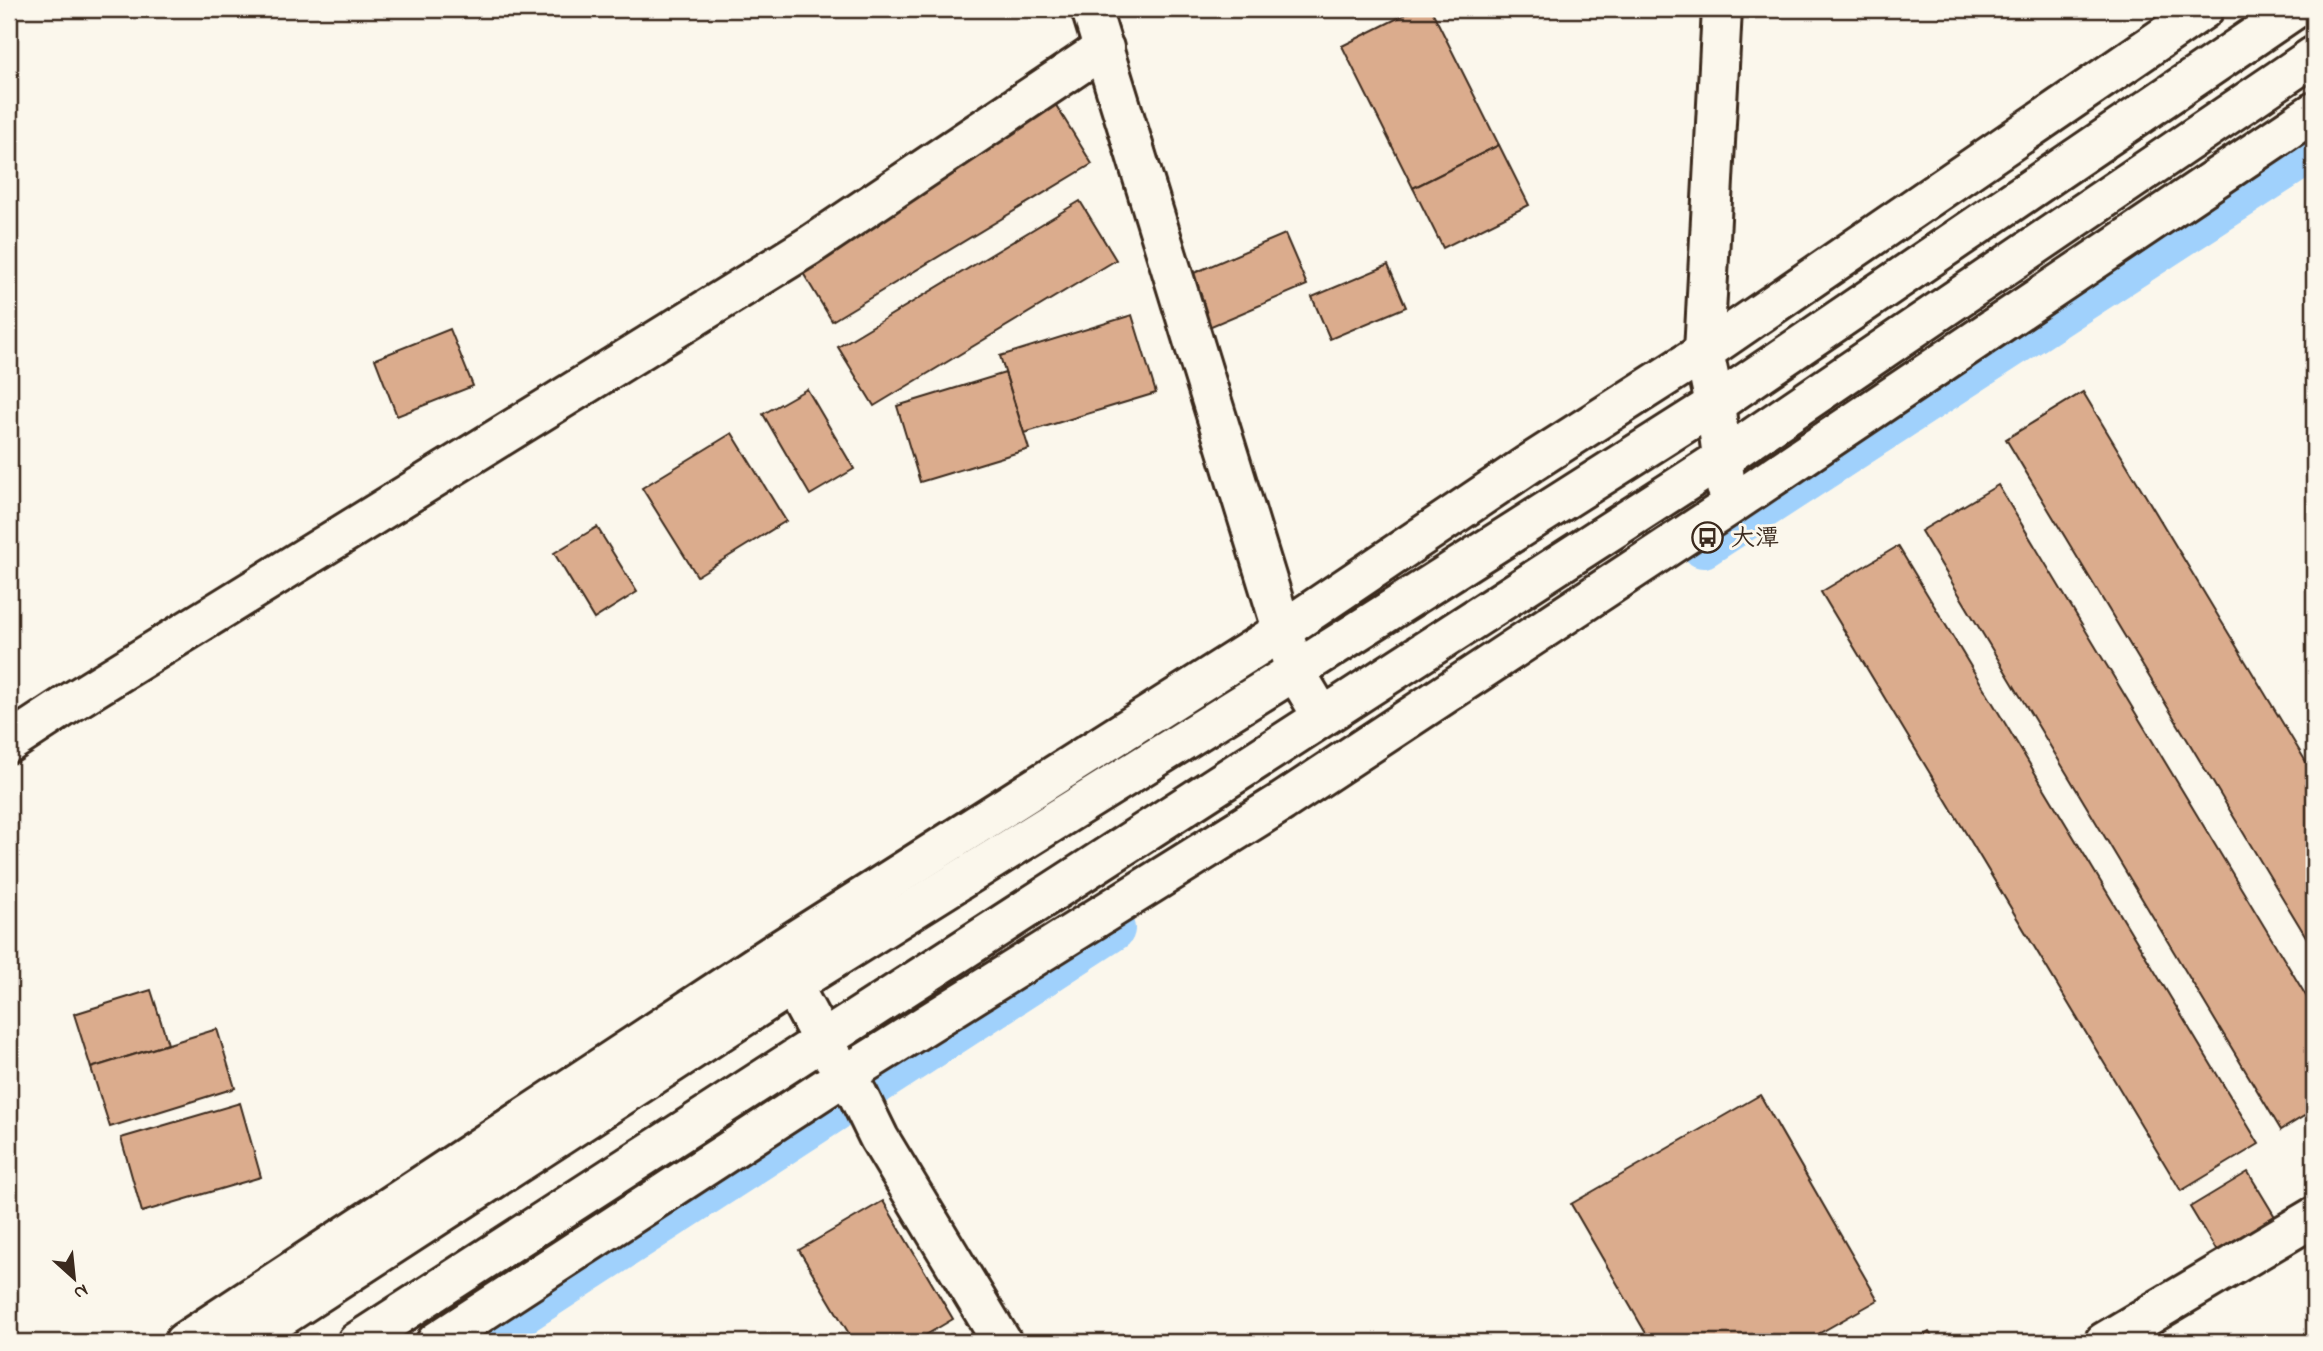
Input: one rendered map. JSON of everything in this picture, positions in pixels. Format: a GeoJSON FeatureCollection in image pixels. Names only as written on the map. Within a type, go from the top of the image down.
{"type":"FeatureCollection","features":[{"type":"Feature","properties":{"kind":"street"},"geometry":{"type":"LineString","coordinates":[[1091,9],[1295,671],[1322,716]]}},
{"type":"Feature","properties":{"kind":"street"},"geometry":{"type":"LineString","coordinates":[[1722,9],[1704,352],[1715,404],[1728,507]]}},
{"type":"Feature","properties":{"kind":"street"},"geometry":{"type":"LineString","coordinates":[[243,1342],[783,969],[1529,464],[1704,352],[2204,9]]}},
{"type":"Feature","properties":{"kind":"street"},"geometry":{"type":"LineString","coordinates":[[184,1342],[783,969],[1295,671],[1715,404],[2295,9]]}},
{"type":"Feature","properties":{"kind":"street"},"geometry":{"type":"LineString","coordinates":[[9,743],[809,246],[1104,48]]}},
{"type":"Feature","properties":{"kind":"street"},"geometry":{"type":"LineString","coordinates":[[356,1342],[1723,458],[2314,56]]}},
{"type":"Feature","properties":{"kind":"street"},"geometry":{"type":"LineString","coordinates":[[436,1342],[851,1085],[1728,507],[2314,111]]}},
{"type":"Feature","properties":{"kind":"street"},"geometry":{"type":"LineString","coordinates":[[783,969],[822,1040],[1002,1342]]}},
{"type":"Feature","properties":{"kind":"street"},"geometry":{"type":"LineString","coordinates":[[2104,1342],[2314,1217]]}},
{"type":"Feature","properties":{"kind":"building"},"geometry":{"type":"Polygon","coordinates":[[[1416,9],[1431,9],[1499,145],[1413,188],[1342,46],[1416,9]]]}},
{"type":"Feature","properties":{"kind":"building"},"geometry":{"type":"Polygon","coordinates":[[[1054,102],[1092,164],[832,321],[794,258],[1054,102]]]}},
{"type":"Feature","properties":{"kind":"building"},"geometry":{"type":"Polygon","coordinates":[[[1499,145],[1529,205],[1443,248],[1413,188],[1499,145]]]}},
{"type":"Feature","properties":{"kind":"building"},"geometry":{"type":"Polygon","coordinates":[[[1080,201],[1116,260],[874,406],[838,347],[1080,201]]]}},
{"type":"Feature","properties":{"kind":"building"},"geometry":{"type":"Polygon","coordinates":[[[1285,234],[1307,285],[1195,333],[1173,282],[1285,234]]]}},
{"type":"Feature","properties":{"kind":"building"},"geometry":{"type":"Polygon","coordinates":[[[1388,265],[1406,307],[1330,339],[1312,297],[1388,265]]]}},
{"type":"Feature","properties":{"kind":"building"},"geometry":{"type":"Polygon","coordinates":[[[1132,315],[1156,393],[1024,433],[1000,356],[1132,315]]]}},
{"type":"Feature","properties":{"kind":"building"},"geometry":{"type":"Polygon","coordinates":[[[450,329],[473,386],[397,416],[375,359],[450,329]]]}},
{"type":"Feature","properties":{"kind":"building"},"geometry":{"type":"Polygon","coordinates":[[[1005,373],[1029,449],[920,482],[897,406],[1005,373]]]}},
{"type":"Feature","properties":{"kind":"building"},"geometry":{"type":"Polygon","coordinates":[[[807,389],[854,469],[810,495],[763,414],[807,389]]]}},
{"type":"Feature","properties":{"kind":"building"},"geometry":{"type":"Polygon","coordinates":[[[2083,392],[2314,775],[2314,950],[2006,439],[2083,392]]]}},
{"type":"Feature","properties":{"kind":"building"},"geometry":{"type":"Polygon","coordinates":[[[732,433],[786,521],[697,576],[642,488],[732,433]]]}},
{"type":"Feature","properties":{"kind":"building"},"geometry":{"type":"Polygon","coordinates":[[[1998,485],[2314,1009],[2314,1110],[2281,1130],[1921,531],[1998,485]]]}},
{"type":"Feature","properties":{"kind":"building"},"geometry":{"type":"Polygon","coordinates":[[[597,527],[637,592],[594,619],[554,553],[597,527]]]}},
{"type":"Feature","properties":{"kind":"building"},"geometry":{"type":"Polygon","coordinates":[[[1898,546],[2259,1144],[2181,1191],[1821,592],[1898,546]]]}},
{"type":"Feature","properties":{"kind":"building"},"geometry":{"type":"Polygon","coordinates":[[[151,990],[168,1044],[91,1068],[74,1014],[151,990]]]}},
{"type":"Feature","properties":{"kind":"building"},"geometry":{"type":"Polygon","coordinates":[[[217,1029],[235,1088],[110,1127],[91,1068],[217,1029]]]}},
{"type":"Feature","properties":{"kind":"building"},"geometry":{"type":"Polygon","coordinates":[[[1760,1095],[1878,1300],[1804,1342],[1651,1342],[1571,1204],[1760,1095]]]}},
{"type":"Feature","properties":{"kind":"building"},"geometry":{"type":"Polygon","coordinates":[[[240,1103],[261,1177],[142,1212],[121,1138],[240,1103]]]}},
{"type":"Feature","properties":{"kind":"building"},"geometry":{"type":"Polygon","coordinates":[[[2248,1172],[2280,1225],[2222,1260],[2190,1207],[2248,1172]]]}},
{"type":"Feature","properties":{"kind":"building"},"geometry":{"type":"Polygon","coordinates":[[[883,1201],[953,1319],[914,1342],[854,1342],[799,1250],[883,1201]]]}},
{"type":"Feature","properties":{"kind":"building"},"geometry":{"type":"Polygon","coordinates":[[[1929,1332],[1935,1342],[1912,1342],[1929,1332]]]}},
{"type":"Feature","properties":{"kind":"waterway"},"geometry":{"type":"LineString","coordinates":[[1703,546],[2314,149]]}},
{"type":"Feature","properties":{"kind":"waterway"},"geometry":{"type":"LineString","coordinates":[[477,1342],[1113,929]]}},
{"type":"Feature","properties":{"kind":"place","name":"大潭"},"geometry":{"type":"Point","coordinates":[1708,537]}}]}
